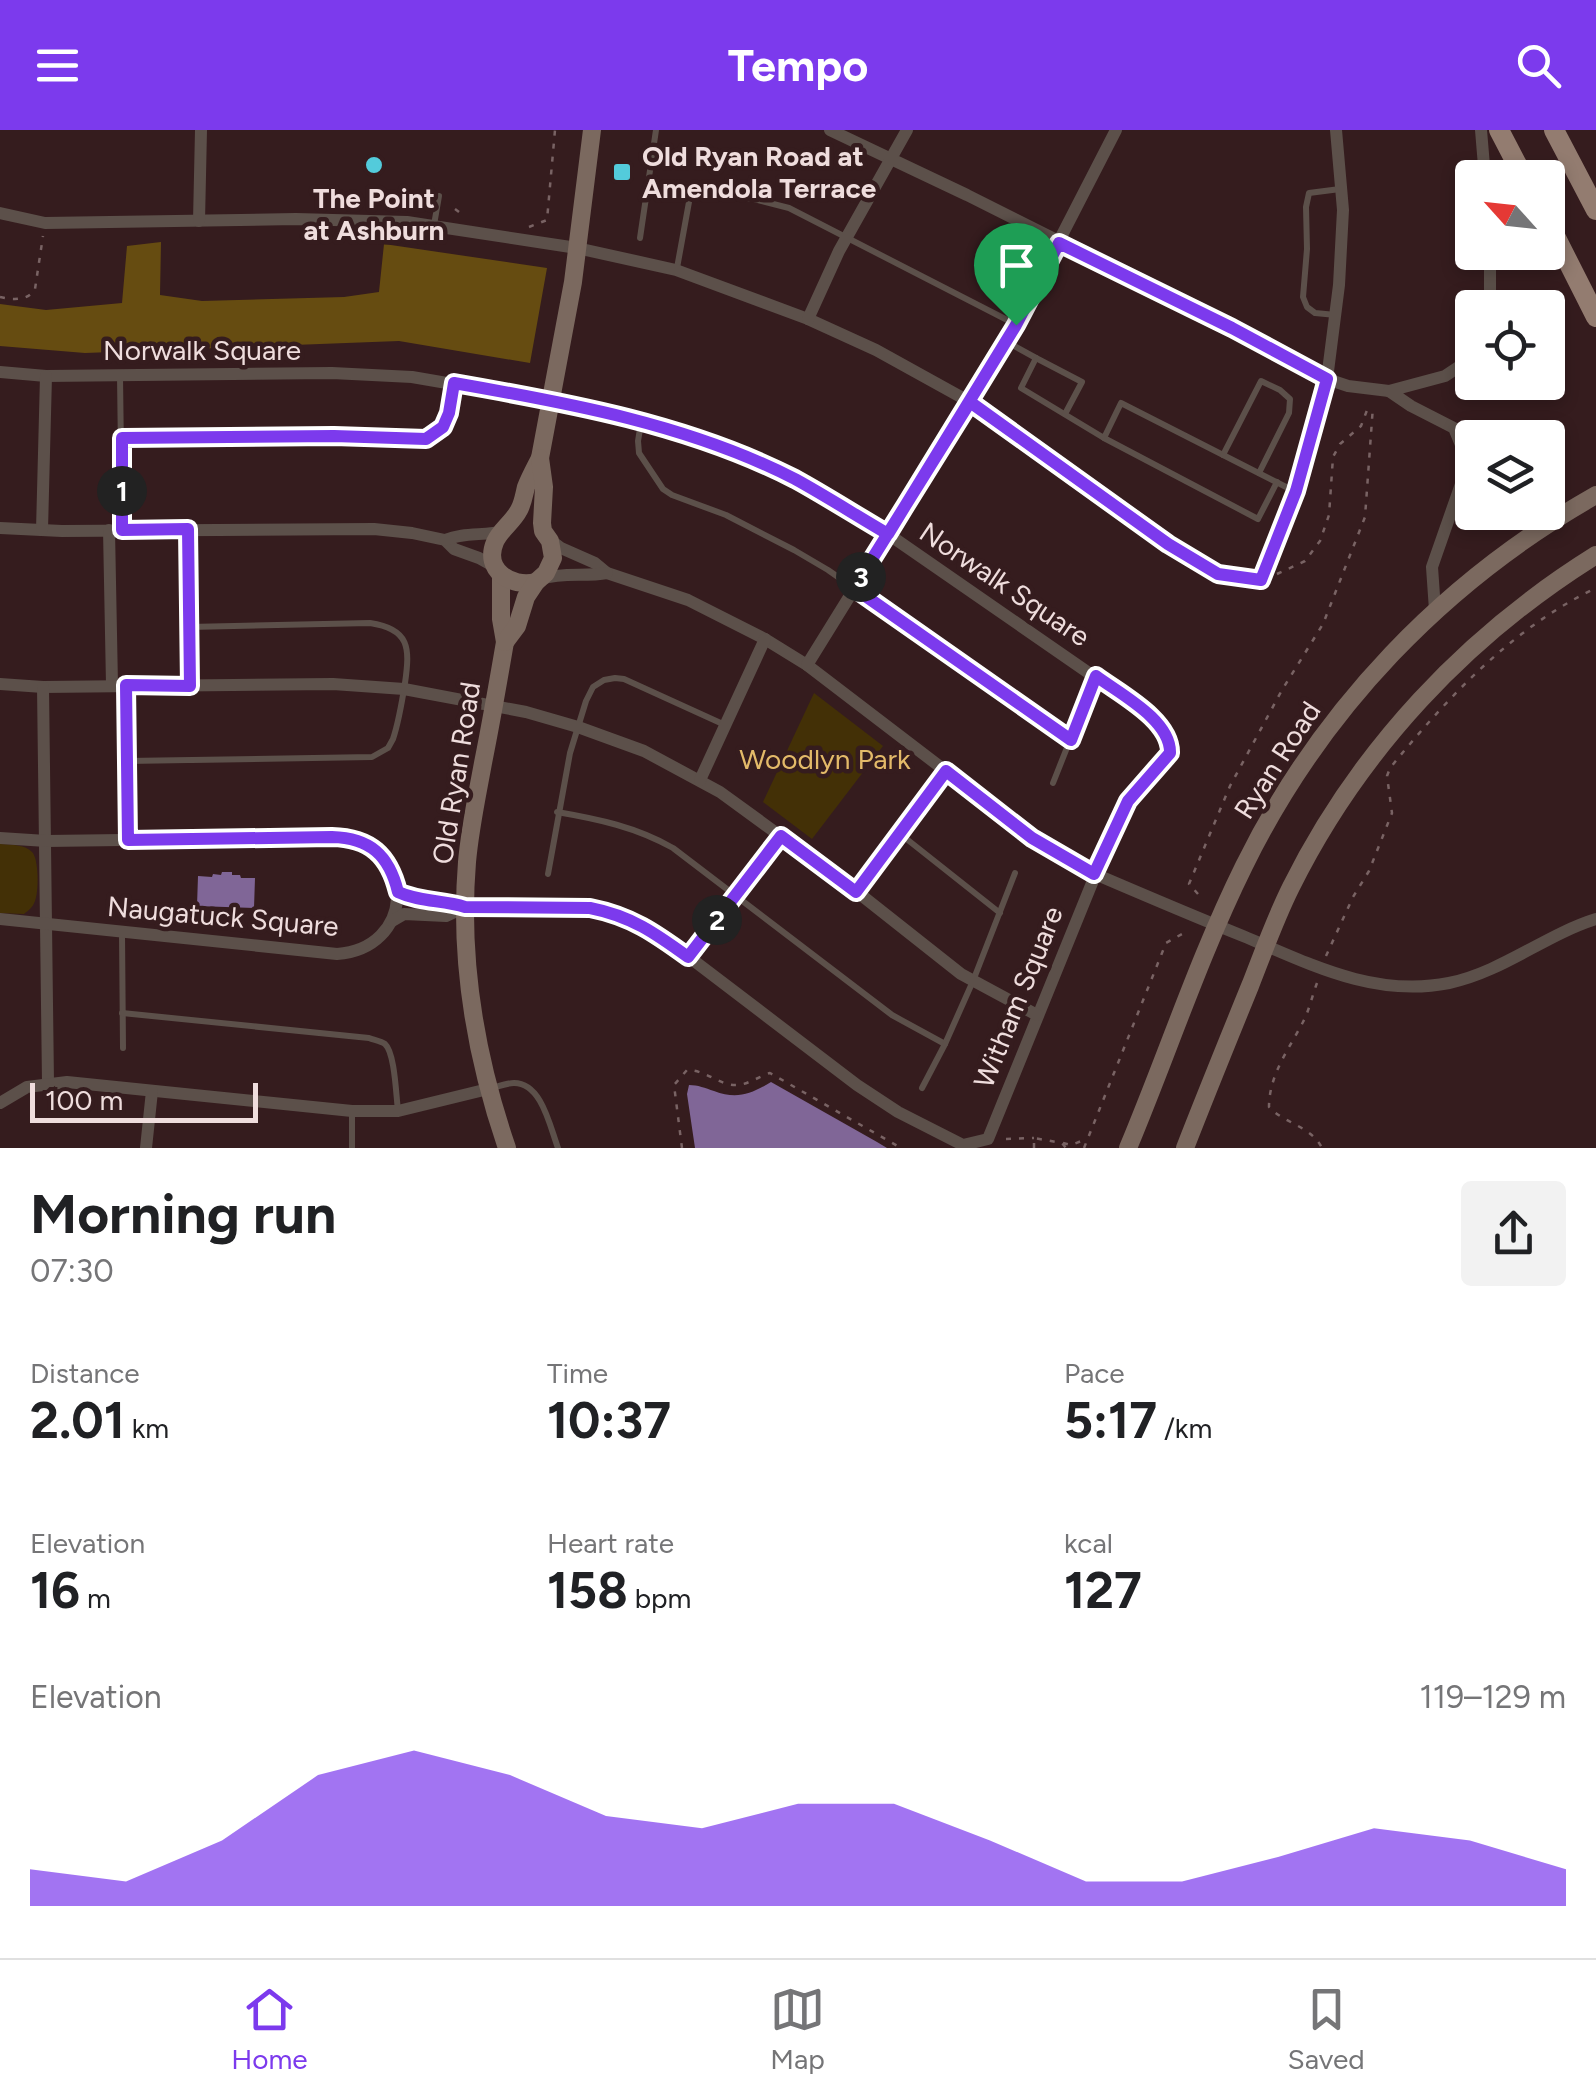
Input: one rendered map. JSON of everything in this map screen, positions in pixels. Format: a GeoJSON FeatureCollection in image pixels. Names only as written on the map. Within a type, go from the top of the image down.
{"type":"FeatureCollection","features":[{"type":"Feature","properties":{"kind":"main road","name":"Old Ryan Road"},"geometry":{"type":"LineString","coordinates":[[507,1148],[474,1030],[465,907],[471,829],[506,642],[493,550],[522,505],[540,458],[573,282],[592,130]]}},
{"type":"Feature","properties":{"kind":"main road"},"geometry":{"type":"LineString","coordinates":[[1499,130],[1515,160]]}},
{"type":"Feature","properties":{"kind":"main road"},"geometry":{"type":"LineString","coordinates":[[1554,130],[1596,210]]}},
{"type":"Feature","properties":{"kind":"main road"},"geometry":{"type":"LineString","coordinates":[[1565,256],[1596,317]]}},
{"type":"Feature","properties":{"kind":"main road","name":"Old Ryan Road"},"geometry":{"type":"LineString","coordinates":[[506,642],[517,626],[526,597],[553,558],[542,523],[544,487],[540,458]]}},
{"type":"Feature","properties":{"kind":"main road","name":"Ryan Road"},"geometry":{"type":"LineString","coordinates":[[1128,1148],[1244,866],[1300,769],[1339,714],[1372,673],[1435,610],[1484,570],[1596,496]]}},
{"type":"Feature","properties":{"kind":"main road"},"geometry":{"type":"LineString","coordinates":[[506,530],[524,524],[542,530],[548,538]]}},
{"type":"Feature","properties":{"kind":"main road"},"geometry":{"type":"LineString","coordinates":[[1184,1148],[1290,889],[1376,751],[1451,667],[1481,640],[1517,609],[1596,555]]}},
{"type":"Feature","properties":{"kind":"main road"},"geometry":{"type":"LineString","coordinates":[[499,572],[517,584],[538,580]]}},
{"type":"Feature","properties":{"kind":"street"},"geometry":{"type":"LineString","coordinates":[[199,221],[201,130]]}},
{"type":"Feature","properties":{"kind":"street"},"geometry":{"type":"LineString","coordinates":[[830,130],[1232,328],[1327,379],[1382,390],[1446,376],[1455,370]]}},
{"type":"Feature","properties":{"kind":"street"},"geometry":{"type":"LineString","coordinates":[[808,319],[847,238],[907,130]]}},
{"type":"Feature","properties":{"kind":"street"},"geometry":{"type":"LineString","coordinates":[[807,665],[1007,342],[1116,130]]}},
{"type":"Feature","properties":{"kind":"street"},"geometry":{"type":"LineString","coordinates":[[0,213],[44,223],[332,219],[407,222],[577,248],[676,270],[808,319],[876,350],[970,402],[1168,544],[1218,574],[1261,580],[1296,491],[1327,379],[1343,210],[1336,130]]}},
{"type":"Feature","properties":{"kind":"street"},"geometry":{"type":"LineString","coordinates":[[1481,130],[1483,160]]}},
{"type":"Feature","properties":{"kind":"street","name":"Norwalk Square"},"geometry":{"type":"LineString","coordinates":[[0,372],[46,376],[376,374],[454,383],[641,422],[717,446],[793,478],[888,534],[1156,721],[1170,745],[1170,753],[1128,801],[1094,874]]}},
{"type":"Feature","properties":{"kind":"street"},"geometry":{"type":"LineString","coordinates":[[42,530],[46,376]]}},
{"type":"Feature","properties":{"kind":"street"},"geometry":{"type":"LineString","coordinates":[[1382,390],[1454,428],[1461,445],[1461,484],[1432,567],[1435,610]]}},
{"type":"Feature","properties":{"kind":"street"},"geometry":{"type":"LineString","coordinates":[[0,528],[354,528],[412,533],[446,540],[454,549],[479,558],[499,572]]}},
{"type":"Feature","properties":{"kind":"street"},"geometry":{"type":"LineString","coordinates":[[116,530],[119,685]]}},
{"type":"Feature","properties":{"kind":"street"},"geometry":{"type":"LineString","coordinates":[[446,540],[458,534],[484,535],[506,530]]}},
{"type":"Feature","properties":{"kind":"street"},"geometry":{"type":"LineString","coordinates":[[548,538],[608,573],[688,600],[807,665],[1032,838],[1094,874],[1322,969],[1350,979],[1395,987],[1450,982],[1479,974],[1596,918]]}},
{"type":"Feature","properties":{"kind":"street"},"geometry":{"type":"LineString","coordinates":[[538,580],[564,574],[608,573]]}},
{"type":"Feature","properties":{"kind":"street"},"geometry":{"type":"LineString","coordinates":[[700,780],[765,640]]}},
{"type":"Feature","properties":{"kind":"street"},"geometry":{"type":"LineString","coordinates":[[0,684],[333,684],[404,689],[578,727],[644,751],[700,780],[781,836],[973,982],[1037,1015]]}},
{"type":"Feature","properties":{"kind":"street"},"geometry":{"type":"LineString","coordinates":[[43,687],[48,1083]]}},
{"type":"Feature","properties":{"kind":"street"},"geometry":{"type":"LineString","coordinates":[[856,892],[946,771]]}},
{"type":"Feature","properties":{"kind":"street"},"geometry":{"type":"LineString","coordinates":[[688,957],[781,836]]}},
{"type":"Feature","properties":{"kind":"street"},"geometry":{"type":"LineString","coordinates":[[0,838],[46,842],[332,837],[357,840],[375,849],[393,872],[398,892],[391,921]]}},
{"type":"Feature","properties":{"kind":"street","name":"Witham Square"},"geometry":{"type":"LineString","coordinates":[[988,1139],[1094,874]]}},
{"type":"Feature","properties":{"kind":"street"},"geometry":{"type":"LineString","coordinates":[[398,892],[465,907],[590,908],[642,925],[898,1112],[963,1146],[988,1139]]}},
{"type":"Feature","properties":{"kind":"street"},"geometry":{"type":"LineString","coordinates":[[391,921],[404,914],[446,916],[465,907]]}},
{"type":"Feature","properties":{"kind":"street","name":"Naugatuck Square"},"geometry":{"type":"LineString","coordinates":[[0,919],[337,954],[356,953],[374,943],[391,921]]}},
{"type":"Feature","properties":{"kind":"street"},"geometry":{"type":"LineString","coordinates":[[0,1102],[27,1087],[67,1082],[352,1111],[398,1111],[488,1089]]}},
{"type":"Feature","properties":{"kind":"street"},"geometry":{"type":"LineString","coordinates":[[146,1148],[152,1091]]}},
{"type":"Feature","properties":{"kind":"lane"},"geometry":{"type":"LineString","coordinates":[[640,238],[656,130]]}},
{"type":"Feature","properties":{"kind":"lane"},"geometry":{"type":"LineString","coordinates":[[649,184],[789,208],[1016,325]]}},
{"type":"Feature","properties":{"kind":"lane"},"geometry":{"type":"LineString","coordinates":[[1336,315],[1314,313],[1303,297],[1306,206],[1309,193],[1341,189]]}},
{"type":"Feature","properties":{"kind":"lane"},"geometry":{"type":"LineString","coordinates":[[676,270],[691,191]]}},
{"type":"Feature","properties":{"kind":"lane"},"geometry":{"type":"LineString","coordinates":[[434,226],[439,196]]}},
{"type":"Feature","properties":{"kind":"lane"},"geometry":{"type":"LineString","coordinates":[[1007,342],[1082,382],[1066,414]]}},
{"type":"Feature","properties":{"kind":"lane"},"geometry":{"type":"LineString","coordinates":[[1036,358],[1021,388],[1104,438],[1258,519],[1277,482]]}},
{"type":"Feature","properties":{"kind":"lane"},"geometry":{"type":"LineString","coordinates":[[116,530],[122,438],[120,375]]}},
{"type":"Feature","properties":{"kind":"lane"},"geometry":{"type":"LineString","coordinates":[[1223,455],[1261,380],[1290,400],[1289,413],[1259,473]]}},
{"type":"Feature","properties":{"kind":"lane"},"geometry":{"type":"LineString","coordinates":[[122,438],[426,439],[443,427],[454,383]]}},
{"type":"Feature","properties":{"kind":"lane"},"geometry":{"type":"LineString","coordinates":[[1104,438],[1121,403],[1296,491]]}},
{"type":"Feature","properties":{"kind":"lane"},"geometry":{"type":"LineString","coordinates":[[641,422],[639,454],[663,489],[794,550],[1071,740]]}},
{"type":"Feature","properties":{"kind":"lane"},"geometry":{"type":"LineString","coordinates":[[188,529],[190,686]]}},
{"type":"Feature","properties":{"kind":"lane"},"geometry":{"type":"LineString","coordinates":[[127,761],[372,757],[394,740],[409,656],[399,634],[381,625],[189,627]]}},
{"type":"Feature","properties":{"kind":"lane"},"geometry":{"type":"LineString","coordinates":[[1053,782],[1096,676]]}},
{"type":"Feature","properties":{"kind":"lane"},"geometry":{"type":"LineString","coordinates":[[548,874],[570,753],[593,687],[604,680],[624,679],[725,725]]}},
{"type":"Feature","properties":{"kind":"lane"},"geometry":{"type":"LineString","coordinates":[[119,685],[127,761],[128,840]]}},
{"type":"Feature","properties":{"kind":"lane"},"geometry":{"type":"LineString","coordinates":[[557,812],[603,820],[654,838],[695,863],[892,1015],[945,1044]]}},
{"type":"Feature","properties":{"kind":"lane"},"geometry":{"type":"LineString","coordinates":[[900,834],[1000,913]]}},
{"type":"Feature","properties":{"kind":"lane"},"geometry":{"type":"LineString","coordinates":[[922,1088],[973,982],[1016,873]]}},
{"type":"Feature","properties":{"kind":"lane"},"geometry":{"type":"LineString","coordinates":[[122,932],[123,1048]]}},
{"type":"Feature","properties":{"kind":"lane"},"geometry":{"type":"LineString","coordinates":[[122,1013],[369,1038],[388,1046],[392,1056],[398,1111]]}},
{"type":"Feature","properties":{"kind":"lane"},"geometry":{"type":"LineString","coordinates":[[488,1089],[516,1083],[529,1088],[536,1095],[558,1148]]}},
{"type":"Feature","properties":{"kind":"lane"},"geometry":{"type":"LineString","coordinates":[[352,1111],[352,1148]]}},
{"type":"Feature","properties":{"kind":"path"},"geometry":{"type":"LineString","coordinates":[[528,227],[546,220],[555,130]]}},
{"type":"Feature","properties":{"kind":"path"},"geometry":{"type":"LineString","coordinates":[[455,209],[462,215]]}},
{"type":"Feature","properties":{"kind":"path"},"geometry":{"type":"LineString","coordinates":[[0,297],[19,299],[32,295],[43,236]]}},
{"type":"Feature","properties":{"kind":"path"},"geometry":{"type":"LineString","coordinates":[[1261,580],[1305,561],[1320,541],[1329,514],[1332,457],[1340,444],[1361,426],[1382,390]]}},
{"type":"Feature","properties":{"kind":"path"},"geometry":{"type":"LineString","coordinates":[[1198,894],[1189,884],[1230,786],[1322,624],[1365,516],[1382,390]]}},
{"type":"Feature","properties":{"kind":"path"},"geometry":{"type":"LineString","coordinates":[[1322,1148],[1315,1136],[1274,1113],[1269,1107],[1269,1095],[1392,813],[1387,776],[1390,768],[1439,709],[1471,678],[1540,619],[1596,588]]}},
{"type":"Feature","properties":{"kind":"path"},"geometry":{"type":"LineString","coordinates":[[1084,1148],[1166,943],[1182,934]]}},
{"type":"Feature","properties":{"kind":"path"},"geometry":{"type":"LineString","coordinates":[[682,1148],[674,1085],[687,1070],[699,1070],[739,1086],[770,1073],[901,1148]]}},
{"type":"Feature","properties":{"kind":"path"},"geometry":{"type":"LineString","coordinates":[[988,1139],[1034,1138],[1070,1144],[1085,1139]]}},
{"type":"Feature","properties":{"kind":"path"},"geometry":{"type":"LineString","coordinates":[[1034,1138],[1034,1148]]}},
{"type":"Feature","properties":{"kind":"path"},"geometry":{"type":"LineString","coordinates":[[1062,1143],[1066,1148]]}},
{"type":"Feature","properties":{"kind":"green space","name":"Woodlyn Park"},"geometry":{"type":"Polygon","coordinates":[[[814,693],[883,746],[812,839],[763,802],[814,693]]]}},
{"type":"Feature","properties":{"kind":"green space"},"geometry":{"type":"Polygon","coordinates":[[[0,844],[17,845],[34,856],[38,876],[36,897],[24,914],[0,913],[0,844]]]}},
{"type":"Feature","properties":{"kind":"shaded area"},"geometry":{"type":"Polygon","coordinates":[[[161,242],[160,295],[202,301],[344,297],[379,292],[384,244],[547,268],[530,363],[399,341],[85,353],[0,346],[0,304],[46,310],[122,303],[127,246],[161,242]]]}},
{"type":"Feature","properties":{"kind":"shaded area"},"geometry":{"type":"Polygon","coordinates":[[[222,872],[255,878],[254,908],[197,906],[198,876],[212,877],[222,872]]]}},
{"type":"Feature","properties":{"kind":"shaded area"},"geometry":{"type":"Polygon","coordinates":[[[771,1082],[887,1148],[695,1148],[689,1085],[737,1095],[771,1082]]]}},
{"type":"Feature","properties":{"kind":"place","name":"The Point at Ashburn"},"geometry":{"type":"Point","coordinates":[374,165]}},
{"type":"Feature","properties":{"kind":"place","name":"Old Ryan Road at Amendola Terrace"},"geometry":{"type":"Point","coordinates":[622,172]}},
{"type":"Feature","properties":{"kind":"route"},"geometry":{"type":"LineString","coordinates":[[1016,325],[1007,342],[888,534],[793,478],[717,446],[641,422],[454,383],[443,427],[426,439],[122,438],[122,530],[188,529],[190,686],[126,685],[128,840],[344,837],[375,849],[393,872],[398,892],[412,898],[465,907],[590,908],[633,920],[688,957],[781,836],[856,892],[946,771],[1032,838],[1094,874],[1128,801],[1170,753],[1161,727],[1096,676],[1071,740],[854,588],[904,508],[970,402],[1168,544],[1218,574],[1261,580],[1296,491],[1327,379],[1059,243],[1016,325]]}}]}
